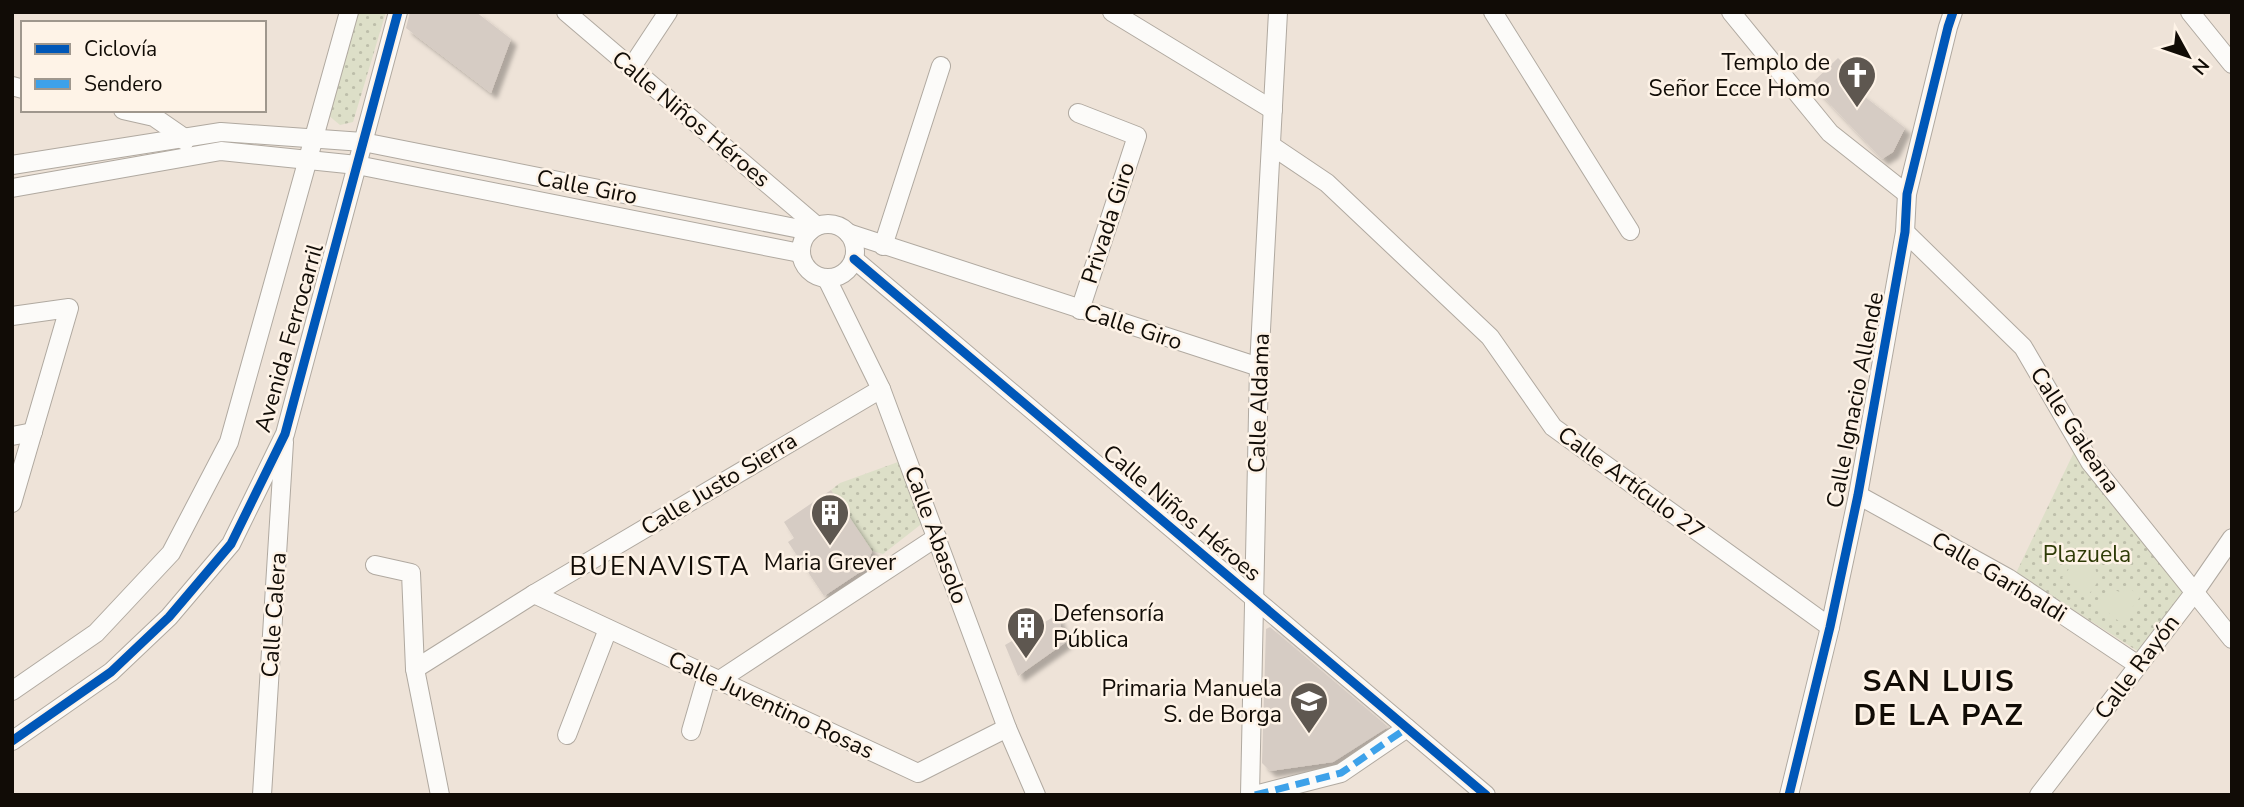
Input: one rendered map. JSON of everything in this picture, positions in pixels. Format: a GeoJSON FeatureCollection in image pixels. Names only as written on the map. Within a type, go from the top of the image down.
{"type":"FeatureCollection","features":[{"type":"Feature","properties":{"kind":"street","name":"Avenida Ferrocarril"},"geometry":{"type":"LineString","coordinates":[[12,691],[96,633],[171,553],[229,442],[349,12]]}},
{"type":"Feature","properties":{"kind":"street","name":"Avenida Ferrocarril"},"geometry":{"type":"LineString","coordinates":[[12,741],[111,673],[169,617],[231,544],[285,434],[398,12]]}},
{"type":"Feature","properties":{"kind":"street","name":"Calle Niños Héroes"},"geometry":{"type":"LineString","coordinates":[[566,12],[813,229]]}},
{"type":"Feature","properties":{"kind":"street"},"geometry":{"type":"LineString","coordinates":[[631,68],[668,12]]}},
{"type":"Feature","properties":{"kind":"street"},"geometry":{"type":"LineString","coordinates":[[1112,12],[1273,110]]}},
{"type":"Feature","properties":{"kind":"street","name":"Calle Aldama"},"geometry":{"type":"LineString","coordinates":[[1252,795],[1259,367],[1278,12]]}},
{"type":"Feature","properties":{"kind":"street"},"geometry":{"type":"LineString","coordinates":[[1493,12],[1630,231]]}},
{"type":"Feature","properties":{"kind":"street"},"geometry":{"type":"LineString","coordinates":[[1731,12],[1830,133],[1907,194]]}},
{"type":"Feature","properties":{"kind":"street","name":"Calle Ignacio Allende"},"geometry":{"type":"LineString","coordinates":[[1789,795],[1830,627],[1858,495],[1906,232],[1907,194],[1953,12]]}},
{"type":"Feature","properties":{"kind":"street"},"geometry":{"type":"LineString","coordinates":[[2190,12],[2232,64]]}},
{"type":"Feature","properties":{"kind":"street"},"geometry":{"type":"LineString","coordinates":[[883,246],[941,66]]}},
{"type":"Feature","properties":{"kind":"street"},"geometry":{"type":"LineString","coordinates":[[132,112],[154,117],[183,137],[193,157]]}},
{"type":"Feature","properties":{"kind":"street","name":"Privada Giro"},"geometry":{"type":"LineString","coordinates":[[1078,113],[1137,136],[1080,310]]}},
{"type":"Feature","properties":{"kind":"street","name":"Calle Giro"},"geometry":{"type":"LineString","coordinates":[[12,165],[221,132],[363,142],[813,229]]}},
{"type":"Feature","properties":{"kind":"street","name":"Calle Artículo 27"},"geometry":{"type":"LineString","coordinates":[[1272,146],[1327,183],[1490,337],[1553,427],[1830,627]]}},
{"type":"Feature","properties":{"kind":"street","name":"Calle Giro"},"geometry":{"type":"LineString","coordinates":[[12,188],[221,151],[357,166],[800,253]]}},
{"type":"Feature","properties":{"kind":"street"},"geometry":{"type":"LineString","coordinates":[[833,224],[848,233],[855,250],[850,268],[843,274],[827,279],[811,274],[800,253],[801,245],[813,229],[833,224]]}},
{"type":"Feature","properties":{"kind":"street","name":"Calle Galeana"},"geometry":{"type":"LineString","coordinates":[[1906,232],[2023,347],[2090,462],[2232,639]]}},
{"type":"Feature","properties":{"kind":"street","name":"Calle Giro"},"geometry":{"type":"LineString","coordinates":[[848,233],[1259,367]]}},
{"type":"Feature","properties":{"kind":"street","name":"Calle Niños Héroes"},"geometry":{"type":"LineString","coordinates":[[854,259],[1486,795]]}},
{"type":"Feature","properties":{"kind":"street","name":"Calle Abasolo"},"geometry":{"type":"LineString","coordinates":[[827,279],[881,389],[1007,728],[1036,795]]}},
{"type":"Feature","properties":{"kind":"street"},"geometry":{"type":"LineString","coordinates":[[12,316],[69,308],[12,503]]}},
{"type":"Feature","properties":{"kind":"street","name":"Calle Justo Sierra"},"geometry":{"type":"LineString","coordinates":[[415,669],[534,594],[881,389]]}},
{"type":"Feature","properties":{"kind":"street"},"geometry":{"type":"LineString","coordinates":[[12,436],[33,432]]}},
{"type":"Feature","properties":{"kind":"street","name":"Calle Calera"},"geometry":{"type":"LineString","coordinates":[[262,795],[285,434]]}},
{"type":"Feature","properties":{"kind":"street","name":"Calle Garibaldi"},"geometry":{"type":"LineString","coordinates":[[1858,495],[2008,578],[2138,665]]}},
{"type":"Feature","properties":{"kind":"street"},"geometry":{"type":"LineString","coordinates":[[691,731],[713,678],[937,537]]}},
{"type":"Feature","properties":{"kind":"street","name":"Calle Rayón"},"geometry":{"type":"LineString","coordinates":[[2039,795],[2194,593],[2232,538]]}},
{"type":"Feature","properties":{"kind":"street"},"geometry":{"type":"LineString","coordinates":[[375,565],[411,573],[415,669],[440,795]]}},
{"type":"Feature","properties":{"kind":"street","name":"Calle Juventino Rosas"},"geometry":{"type":"LineString","coordinates":[[534,594],[918,773],[1007,728]]}},
{"type":"Feature","properties":{"kind":"street"},"geometry":{"type":"LineString","coordinates":[[567,735],[608,629]]}},
{"type":"Feature","properties":{"kind":"street"},"geometry":{"type":"LineString","coordinates":[[1252,795],[1341,773],[1407,728]]}},
{"type":"Feature","properties":{"kind":"green space"},"geometry":{"type":"Polygon","coordinates":[[[358,12],[386,12],[353,122],[340,125],[328,115],[358,12]]]}},
{"type":"Feature","properties":{"kind":"green space","name":"Plazuela"},"geometry":{"type":"Polygon","coordinates":[[[2075,450],[2189,593],[2139,652],[2016,573],[2075,450]]]}},
{"type":"Feature","properties":{"kind":"green space"},"geometry":{"type":"Polygon","coordinates":[[[898,462],[924,522],[883,554],[872,551],[831,490],[840,483],[898,462]]]}},
{"type":"Feature","properties":{"kind":"green space"},"geometry":{"type":"Polygon","coordinates":[[[2086,546],[2096,554],[2095,568],[2099,580],[2087,597],[2062,578],[2086,546]]]}},
{"type":"Feature","properties":{"kind":"green space"},"geometry":{"type":"Polygon","coordinates":[[[2109,588],[2120,592],[2131,589],[2140,597],[2121,623],[2097,604],[2109,588]]]}},
{"type":"Feature","properties":{"kind":"building"},"geometry":{"type":"Polygon","coordinates":[[[410,12],[476,12],[511,39],[491,93],[406,28],[410,12]]]}},
{"type":"Feature","properties":{"kind":"building","name":"Templo de Señor Ecce Homo"},"geometry":{"type":"Polygon","coordinates":[[[1838,58],[1863,83],[1856,90],[1905,128],[1893,152],[1882,159],[1811,84],[1838,58]]]}},
{"type":"Feature","properties":{"kind":"building","name":"Maria Grever"},"geometry":{"type":"Polygon","coordinates":[[[831,490],[872,551],[866,568],[824,596],[788,542],[794,538],[784,522],[831,490]]]}},
{"type":"Feature","properties":{"kind":"building","name":"Defensoría Pública"},"geometry":{"type":"Polygon","coordinates":[[[1057,615],[1066,642],[1018,676],[1005,645],[1057,615]]]}},
{"type":"Feature","properties":{"kind":"building"},"geometry":{"type":"Polygon","coordinates":[[[1270,627],[1388,727],[1333,762],[1270,771],[1262,763],[1266,629],[1270,627]]]}},
{"type":"Feature","properties":{"kind":"marked path"},"geometry":{"type":"LineString","coordinates":[[1255,795],[1341,773],[1407,728]]}},
{"type":"Feature","properties":{"kind":"cycle path"},"geometry":{"type":"LineString","coordinates":[[12,741],[111,672],[169,617],[231,544],[285,434],[398,12]]}},
{"type":"Feature","properties":{"kind":"cycle path"},"geometry":{"type":"LineString","coordinates":[[1789,795],[1830,627],[1858,495],[1905,232],[1907,194],[1953,12]]}},
{"type":"Feature","properties":{"kind":"cycle path"},"geometry":{"type":"LineString","coordinates":[[854,259],[1486,795]]}},
{"type":"Feature","properties":{"kind":"place","name":"Templo de Señor Ecce Homo"},"geometry":{"type":"Point","coordinates":[1857,109]}},
{"type":"Feature","properties":{"kind":"place","name":"Maria Grever"},"geometry":{"type":"Point","coordinates":[830,547]}},
{"type":"Feature","properties":{"kind":"place","name":"Defensoría Pública"},"geometry":{"type":"Point","coordinates":[1026,660]}},
{"type":"Feature","properties":{"kind":"place","name":"Primaria Manuela S. de Borga"},"geometry":{"type":"Point","coordinates":[1309,735]}},
{"type":"Feature","properties":{"kind":"district","name":"BUENAVISTA"},"geometry":{"type":"Point","coordinates":[660,566]}},
{"type":"Feature","properties":{"kind":"district","name":"SAN LUIS DE LA PAZ"},"geometry":{"type":"Point","coordinates":[1939,698]}}]}
